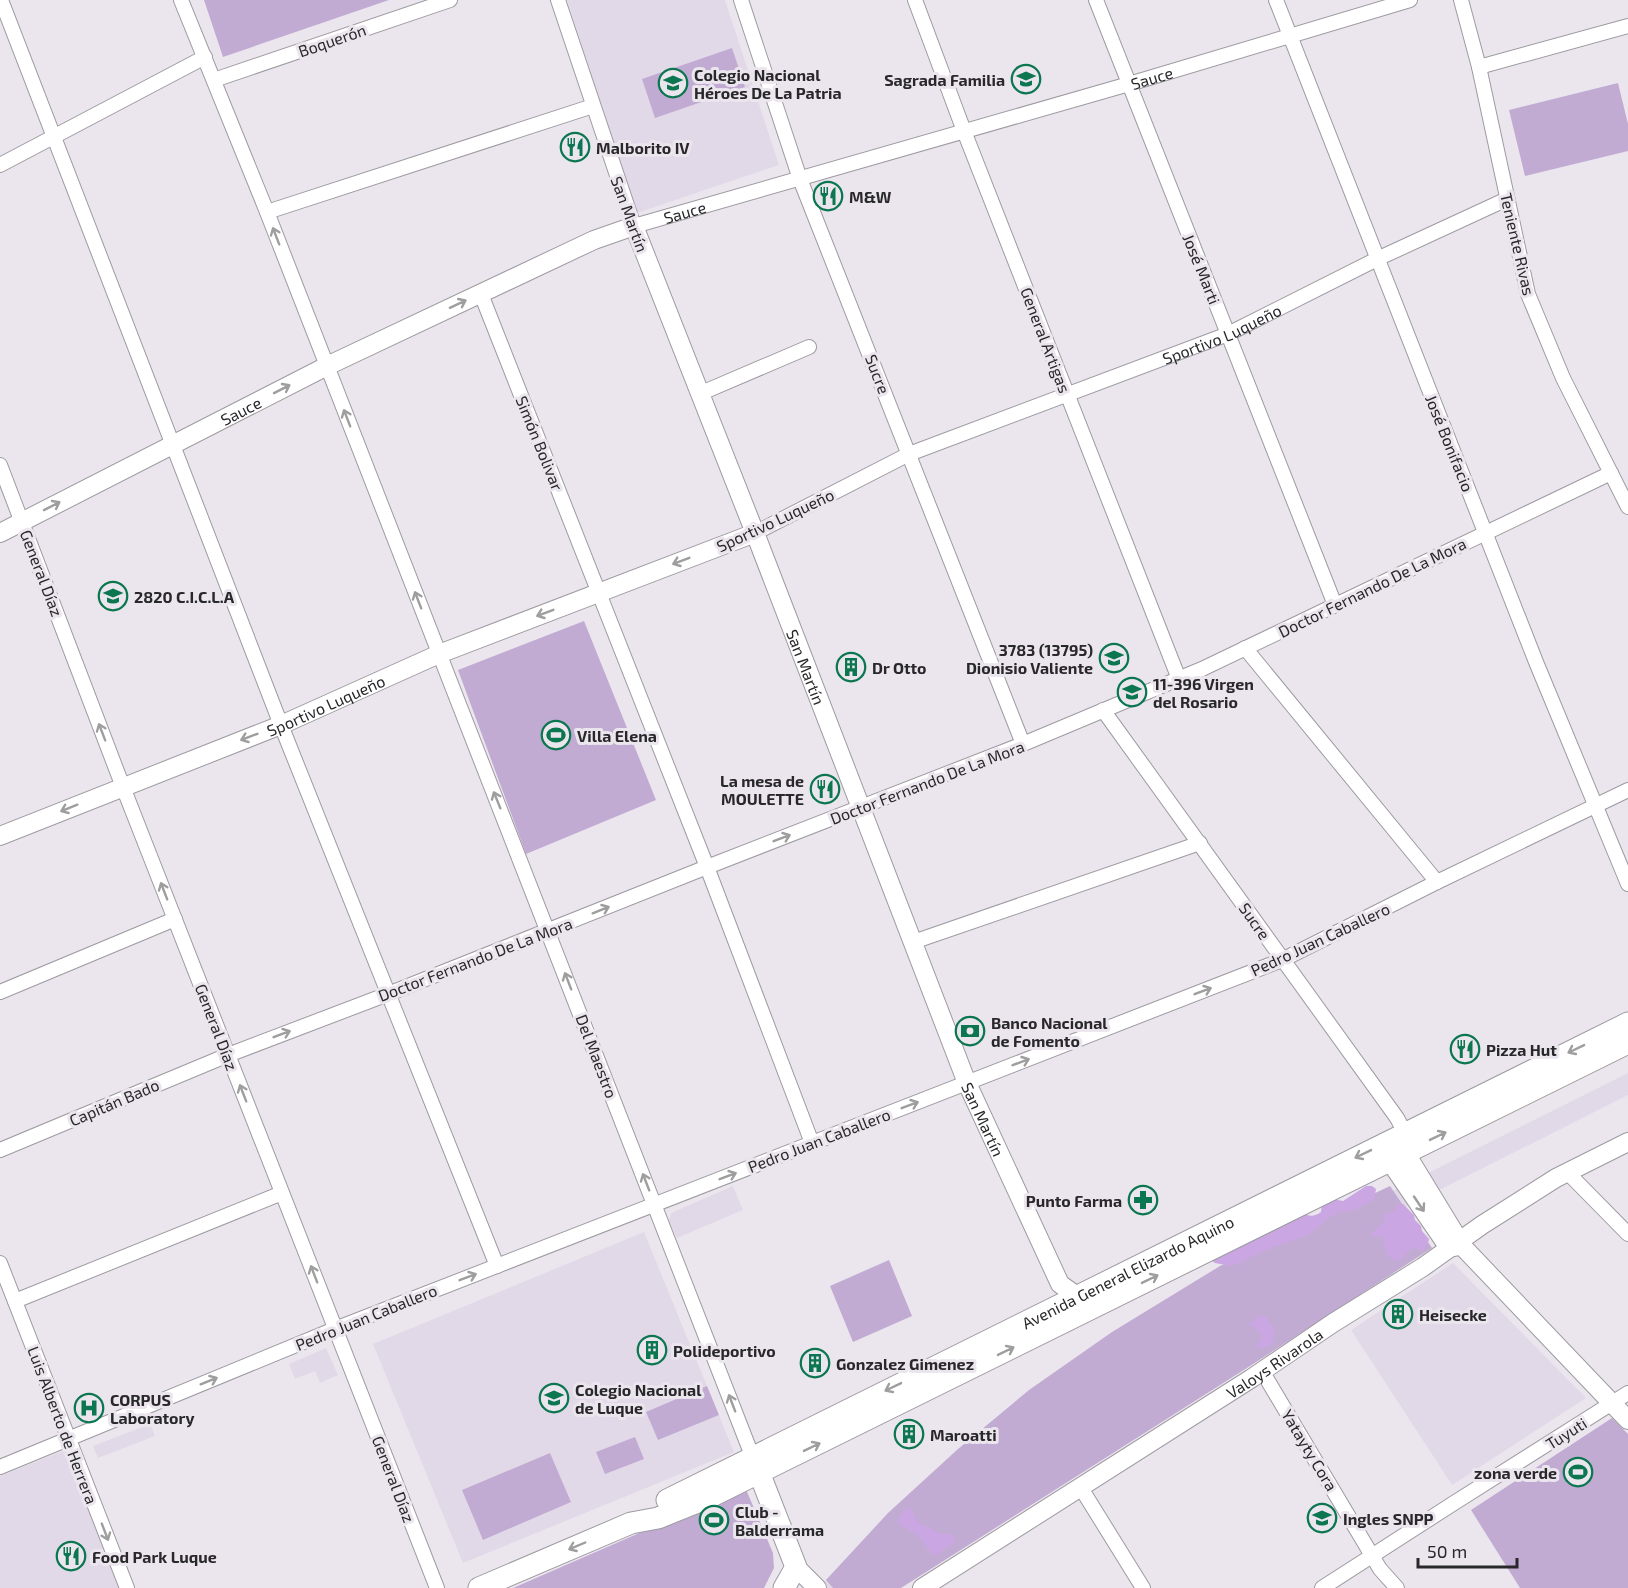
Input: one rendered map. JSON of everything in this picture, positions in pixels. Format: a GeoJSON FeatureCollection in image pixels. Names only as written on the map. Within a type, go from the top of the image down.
{"type":"FeatureCollection","features":[{"type":"Feature","properties":{"kind":"main road","name":"Avenida General Elizardo Aquino"},"geometry":{"type":"LineString","coordinates":[[479,1588],[631,1523],[655,1506],[756,1465],[1098,1305],[1400,1148],[1628,1023]]}},
{"type":"Feature","properties":{"kind":"main road","name":"Avenida General Elizardo Aquino"},"geometry":{"type":"LineString","coordinates":[[756,1465],[1077,1296],[1628,1043]]}},
{"type":"Feature","properties":{"kind":"main road"},"geometry":{"type":"LineString","coordinates":[[756,1465],[796,1567],[784,1588]]}},
{"type":"Feature","properties":{"kind":"street"},"geometry":{"type":"LineString","coordinates":[[1,0],[281,724],[497,1266]]}},
{"type":"Feature","properties":{"kind":"street","name":"Del Maestro"},"geometry":{"type":"LineString","coordinates":[[181,0],[267,212],[756,1465]]}},
{"type":"Feature","properties":{"kind":"street","name":"Boquerón"},"geometry":{"type":"LineString","coordinates":[[216,84],[450,0]]}},
{"type":"Feature","properties":{"kind":"street","name":"San Martín"},"geometry":{"type":"LineString","coordinates":[[558,0],[634,226],[967,1083],[1060,1284],[1077,1296],[1098,1305]]}},
{"type":"Feature","properties":{"kind":"street","name":"Sucre"},"geometry":{"type":"LineString","coordinates":[[741,0],[800,179],[1023,744]]}},
{"type":"Feature","properties":{"kind":"street","name":"General Artigas"},"geometry":{"type":"LineString","coordinates":[[915,0],[964,131],[1179,679]]}},
{"type":"Feature","properties":{"kind":"street","name":"José Marti"},"geometry":{"type":"LineString","coordinates":[[1096,0],[1335,605]]}},
{"type":"Feature","properties":{"kind":"street","name":"José Bonifacio"},"geometry":{"type":"LineString","coordinates":[[1276,0],[1485,533],[1628,884]]}},
{"type":"Feature","properties":{"kind":"street","name":"Sauce"},"geometry":{"type":"LineString","coordinates":[[0,533],[327,366],[594,240],[634,226],[1129,84],[1410,0]]}},
{"type":"Feature","properties":{"kind":"street","name":"Teniente Rivas"},"geometry":{"type":"LineString","coordinates":[[1461,0],[1479,67],[1528,294],[1563,378],[1628,507]]}},
{"type":"Feature","properties":{"kind":"street"},"geometry":{"type":"LineString","coordinates":[[1479,67],[1628,26]]}},
{"type":"Feature","properties":{"kind":"street"},"geometry":{"type":"LineString","coordinates":[[0,165],[205,57]]}},
{"type":"Feature","properties":{"kind":"street"},"geometry":{"type":"LineString","coordinates":[[267,212],[593,106]]}},
{"type":"Feature","properties":{"kind":"street","name":"Sportivo Luqueño"},"geometry":{"type":"LineString","coordinates":[[0,836],[281,724],[439,654],[755,533],[909,454],[1228,334],[1507,199]]}},
{"type":"Feature","properties":{"kind":"street","name":"Simón Bolivar"},"geometry":{"type":"LineString","coordinates":[[481,294],[707,867],[812,1143]]}},
{"type":"Feature","properties":{"kind":"street"},"geometry":{"type":"LineString","coordinates":[[699,394],[808,347]]}},
{"type":"Feature","properties":{"kind":"street","name":"General Díaz"},"geometry":{"type":"LineString","coordinates":[[0,465],[123,787],[437,1588]]}},
{"type":"Feature","properties":{"kind":"street","name":"Doctor Fernando De La Mora"},"geometry":{"type":"LineString","coordinates":[[228,1054],[388,994],[861,808],[1179,679],[1611,473]]}},
{"type":"Feature","properties":{"kind":"street"},"geometry":{"type":"LineString","coordinates":[[1245,648],[1437,882]]}},
{"type":"Feature","properties":{"kind":"street","name":"Sucre"},"geometry":{"type":"LineString","coordinates":[[1103,710],[1397,1118],[1400,1148]]}},
{"type":"Feature","properties":{"kind":"street","name":"Pedro Juan Caballero"},"geometry":{"type":"LineString","coordinates":[[0,1467],[335,1329],[1282,960],[1628,790]]}},
{"type":"Feature","properties":{"kind":"street"},"geometry":{"type":"LineString","coordinates":[[913,942],[1200,843]]}},
{"type":"Feature","properties":{"kind":"street"},"geometry":{"type":"LineString","coordinates":[[0,992],[175,919]]}},
{"type":"Feature","properties":{"kind":"street","name":"Capitán Bado"},"geometry":{"type":"LineString","coordinates":[[0,1150],[228,1054]]}},
{"type":"Feature","properties":{"kind":"street","name":"Valoys Rivarola"},"geometry":{"type":"LineString","coordinates":[[922,1588],[1458,1245],[1567,1172],[1628,1142]]}},
{"type":"Feature","properties":{"kind":"street"},"geometry":{"type":"LineString","coordinates":[[1400,1148],[1458,1245],[1620,1398],[1628,1420]]}},
{"type":"Feature","properties":{"kind":"street"},"geometry":{"type":"LineString","coordinates":[[1567,1172],[1628,1234]]}},
{"type":"Feature","properties":{"kind":"street"},"geometry":{"type":"LineString","coordinates":[[15,1301],[282,1193]]}},
{"type":"Feature","properties":{"kind":"street","name":"Luis Alberto de Herrera"},"geometry":{"type":"LineString","coordinates":[[0,1263],[127,1588]]}},
{"type":"Feature","properties":{"kind":"street","name":"Yatayty Cora"},"geometry":{"type":"LineString","coordinates":[[1262,1371],[1372,1557],[1397,1588]]}},
{"type":"Feature","properties":{"kind":"street","name":"Tuyuti"},"geometry":{"type":"LineString","coordinates":[[1322,1588],[1620,1398]]}},
{"type":"Feature","properties":{"kind":"street"},"geometry":{"type":"LineString","coordinates":[[1081,1488],[1143,1588]]}},
{"type":"Feature","properties":{"kind":"street"},"geometry":{"type":"LineString","coordinates":[[796,1567],[818,1588]]}},
{"type":"Feature","properties":{"kind":"shaded area"},"geometry":{"type":"Polygon","coordinates":[[[204,0],[389,0],[223,57],[204,0]]]}},
{"type":"Feature","properties":{"kind":"shaded area","name":"Colegio Nacional Héroes De La Patria"},"geometry":{"type":"Polygon","coordinates":[[[567,0],[725,0],[779,165],[637,213],[567,0]]]}},
{"type":"Feature","properties":{"kind":"shaded area"},"geometry":{"type":"Polygon","coordinates":[[[732,48],[745,87],[655,118],[642,79],[732,48]]]}},
{"type":"Feature","properties":{"kind":"shaded area"},"geometry":{"type":"Polygon","coordinates":[[[1618,83],[1628,124],[1628,151],[1525,176],[1509,110],[1618,83]]]}},
{"type":"Feature","properties":{"kind":"shaded area","name":"Villa Elena"},"geometry":{"type":"Polygon","coordinates":[[[584,621],[656,800],[526,854],[458,670],[584,621]]]}},
{"type":"Feature","properties":{"kind":"shaded area"},"geometry":{"type":"Polygon","coordinates":[[[1628,1073],[1628,1095],[1215,1303],[846,1588],[818,1588],[938,1475],[1386,1194],[1628,1073]]]}},
{"type":"Feature","properties":{"kind":"shaded area"},"geometry":{"type":"Polygon","coordinates":[[[733,1186],[743,1210],[677,1238],[669,1221],[671,1213],[733,1186]]]}},
{"type":"Feature","properties":{"kind":"shaded area"},"geometry":{"type":"Polygon","coordinates":[[[1366,1186],[1376,1189],[1374,1200],[1352,1211],[1340,1212],[1330,1217],[1308,1235],[1263,1251],[1231,1266],[1211,1260],[1301,1212],[1311,1216],[1318,1214],[1321,1212],[1322,1201],[1327,1198],[1343,1201],[1366,1186]]]}},
{"type":"Feature","properties":{"kind":"shaded area"},"geometry":{"type":"Polygon","coordinates":[[[1390,1186],[1432,1248],[901,1588],[833,1588],[826,1580],[888,1513],[958,1449],[1029,1390],[1112,1332],[1220,1266],[1390,1186]]]}},
{"type":"Feature","properties":{"kind":"shaded area"},"geometry":{"type":"Polygon","coordinates":[[[1403,1204],[1414,1215],[1415,1220],[1429,1239],[1423,1250],[1412,1248],[1396,1261],[1387,1254],[1383,1237],[1371,1234],[1383,1222],[1385,1214],[1393,1212],[1397,1205],[1403,1204]]]}},
{"type":"Feature","properties":{"kind":"shaded area","name":"Colegio Nacional de Luque"},"geometry":{"type":"Polygon","coordinates":[[[644,1232],[734,1452],[463,1563],[373,1344],[644,1232]]]}},
{"type":"Feature","properties":{"kind":"shaded area"},"geometry":{"type":"Polygon","coordinates":[[[889,1260],[912,1316],[853,1342],[830,1286],[889,1260]]]}},
{"type":"Feature","properties":{"kind":"shaded area"},"geometry":{"type":"Polygon","coordinates":[[[1453,1263],[1586,1398],[1452,1485],[1351,1330],[1453,1263]]]}},
{"type":"Feature","properties":{"kind":"shaded area"},"geometry":{"type":"Polygon","coordinates":[[[1260,1315],[1267,1318],[1275,1331],[1272,1344],[1262,1349],[1256,1346],[1261,1339],[1261,1334],[1249,1323],[1260,1315]]]}},
{"type":"Feature","properties":{"kind":"shaded area"},"geometry":{"type":"Polygon","coordinates":[[[326,1348],[338,1375],[320,1383],[315,1371],[295,1379],[289,1364],[326,1348]]]}},
{"type":"Feature","properties":{"kind":"shaded area"},"geometry":{"type":"Polygon","coordinates":[[[707,1386],[719,1415],[658,1440],[646,1412],[707,1386]]]}},
{"type":"Feature","properties":{"kind":"shaded area","name":"zona verde"},"geometry":{"type":"Polygon","coordinates":[[[1612,1418],[1628,1434],[1628,1588],[1520,1588],[1471,1510],[1612,1418]]]}},
{"type":"Feature","properties":{"kind":"shaded area"},"geometry":{"type":"Polygon","coordinates":[[[150,1424],[155,1436],[98,1458],[93,1446],[150,1424]]]}},
{"type":"Feature","properties":{"kind":"shaded area"},"geometry":{"type":"Polygon","coordinates":[[[635,1437],[644,1459],[605,1474],[596,1452],[635,1437]]]}},
{"type":"Feature","properties":{"kind":"shaded area"},"geometry":{"type":"Polygon","coordinates":[[[63,1451],[68,1456],[120,1588],[0,1588],[0,1476],[63,1451]]]}},
{"type":"Feature","properties":{"kind":"shaded area"},"geometry":{"type":"Polygon","coordinates":[[[550,1453],[571,1502],[483,1540],[462,1490],[550,1453]]]}},
{"type":"Feature","properties":{"kind":"shaded area","name":"Club - Balderrama"},"geometry":{"type":"Polygon","coordinates":[[[745,1487],[773,1553],[774,1568],[764,1588],[513,1588],[745,1487]]]}},
{"type":"Feature","properties":{"kind":"shaded area"},"geometry":{"type":"Polygon","coordinates":[[[907,1508],[912,1509],[921,1525],[929,1526],[937,1533],[953,1535],[955,1540],[936,1555],[931,1553],[918,1535],[898,1524],[899,1516],[907,1508]]]}},
{"type":"Feature","properties":{"kind":"place","name":"Sagrada Familia"},"geometry":{"type":"Point","coordinates":[1026,79]}},
{"type":"Feature","properties":{"kind":"place","name":"Colegio Nacional Héroes De La Patria"},"geometry":{"type":"Point","coordinates":[673,83]}},
{"type":"Feature","properties":{"kind":"place","name":"Malborito IV"},"geometry":{"type":"Point","coordinates":[575,147]}},
{"type":"Feature","properties":{"kind":"place","name":"M&W"},"geometry":{"type":"Point","coordinates":[828,196]}},
{"type":"Feature","properties":{"kind":"place","name":"2820 C.I.C.L.A"},"geometry":{"type":"Point","coordinates":[113,596]}},
{"type":"Feature","properties":{"kind":"place","name":"3783 (13795) Dionisio Valiente"},"geometry":{"type":"Point","coordinates":[1114,658]}},
{"type":"Feature","properties":{"kind":"place","name":"Dr Otto"},"geometry":{"type":"Point","coordinates":[851,667]}},
{"type":"Feature","properties":{"kind":"place","name":"11-396 Virgen del Rosario"},"geometry":{"type":"Point","coordinates":[1132,692]}},
{"type":"Feature","properties":{"kind":"place","name":"Villa Elena"},"geometry":{"type":"Point","coordinates":[556,735]}},
{"type":"Feature","properties":{"kind":"place","name":"La mesa de MOULETTE"},"geometry":{"type":"Point","coordinates":[825,789]}},
{"type":"Feature","properties":{"kind":"place","name":"Banco Nacional de Fomento"},"geometry":{"type":"Point","coordinates":[970,1031]}},
{"type":"Feature","properties":{"kind":"place","name":"Pizza Hut"},"geometry":{"type":"Point","coordinates":[1465,1049]}},
{"type":"Feature","properties":{"kind":"place","name":"Punto Farma"},"geometry":{"type":"Point","coordinates":[1143,1200]}},
{"type":"Feature","properties":{"kind":"place","name":"Heisecke"},"geometry":{"type":"Point","coordinates":[1398,1314]}},
{"type":"Feature","properties":{"kind":"place","name":"Polideportivo"},"geometry":{"type":"Point","coordinates":[652,1350]}},
{"type":"Feature","properties":{"kind":"place","name":"Gonzalez Gimenez"},"geometry":{"type":"Point","coordinates":[815,1363]}},
{"type":"Feature","properties":{"kind":"place","name":"Colegio Nacional de Luque"},"geometry":{"type":"Point","coordinates":[554,1398]}},
{"type":"Feature","properties":{"kind":"place","name":"CORPUS Laboratory"},"geometry":{"type":"Point","coordinates":[89,1408]}},
{"type":"Feature","properties":{"kind":"place","name":"Maroatti"},"geometry":{"type":"Point","coordinates":[909,1434]}},
{"type":"Feature","properties":{"kind":"place","name":"zona verde"},"geometry":{"type":"Point","coordinates":[1578,1472]}},
{"type":"Feature","properties":{"kind":"place","name":"Ingles SNPP"},"geometry":{"type":"Point","coordinates":[1322,1518]}},
{"type":"Feature","properties":{"kind":"place","name":"Club - Balderrama"},"geometry":{"type":"Point","coordinates":[714,1520]}},
{"type":"Feature","properties":{"kind":"place","name":"Food Park Luque"},"geometry":{"type":"Point","coordinates":[71,1556]}}]}
